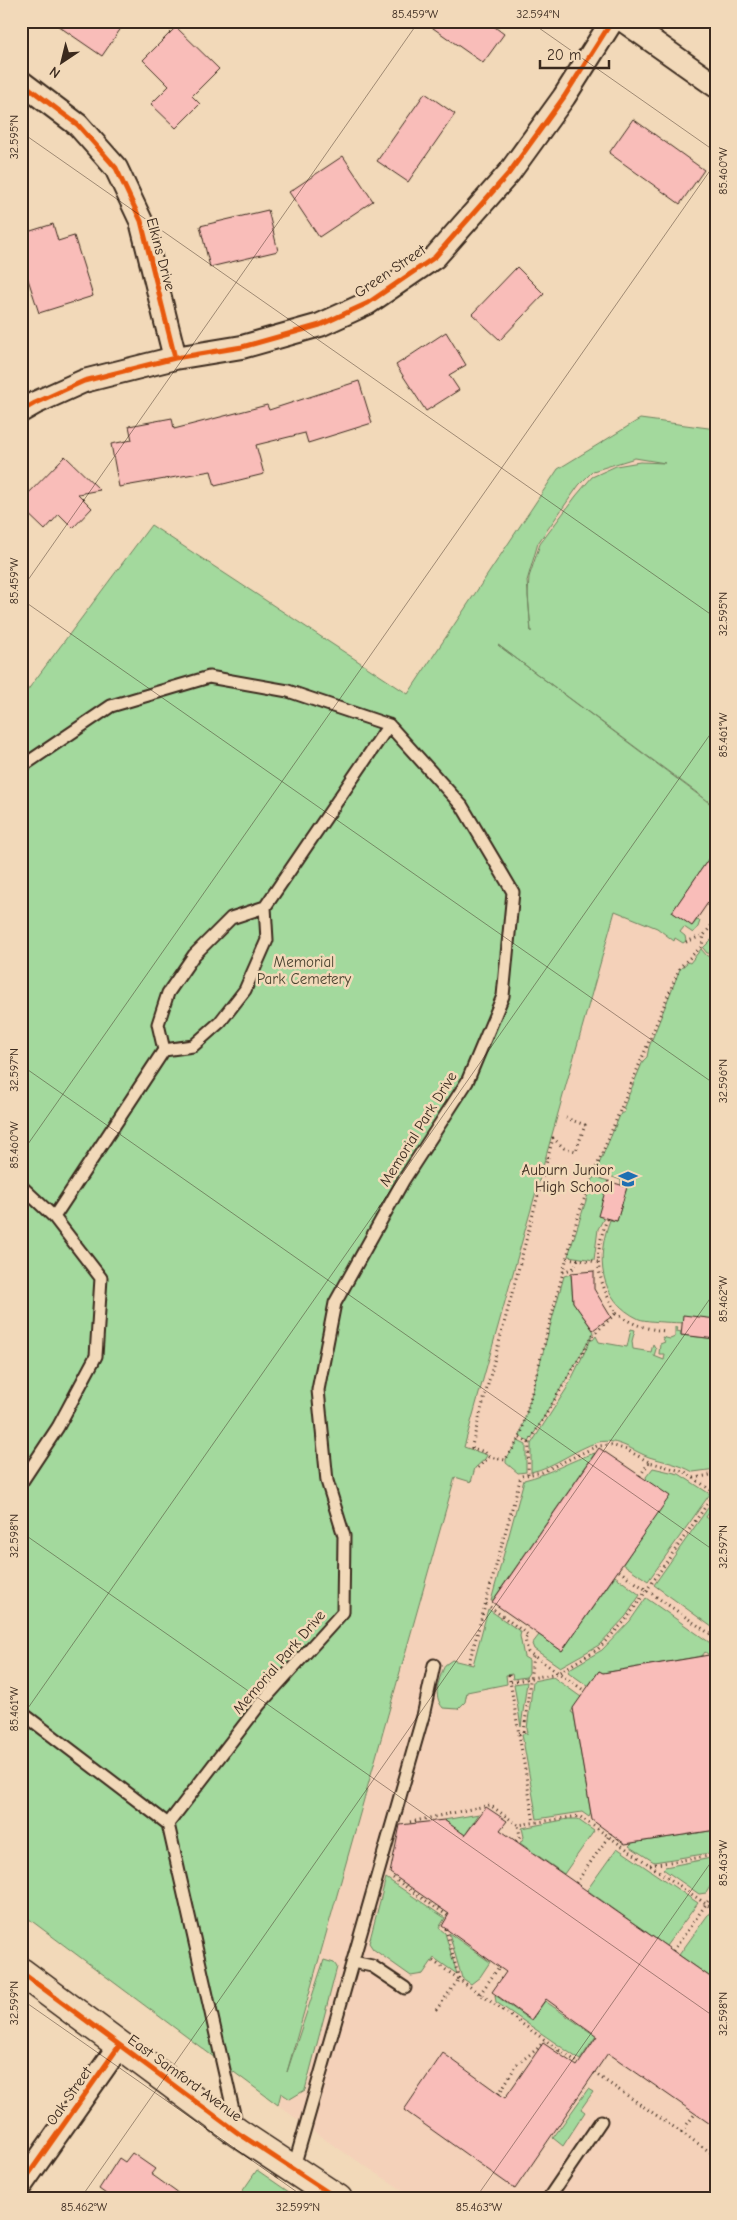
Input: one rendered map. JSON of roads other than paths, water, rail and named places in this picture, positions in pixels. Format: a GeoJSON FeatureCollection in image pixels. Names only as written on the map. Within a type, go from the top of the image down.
{"type":"FeatureCollection","features":[{"type":"Feature","properties":{"kind":"street","name":"Green Street"},"geometry":{"type":"LineString","coordinates":[[21,411],[84,381],[174,358],[242,347],[320,325],[368,303],[435,257],[509,173],[564,97],[612,21]]}},
{"type":"Feature","properties":{"kind":"street"},"geometry":{"type":"LineString","coordinates":[[624,21],[716,86]]}},
{"type":"Feature","properties":{"kind":"street","name":"Elkins Drive"},"geometry":{"type":"LineString","coordinates":[[21,82],[78,125],[116,168],[141,220],[174,358]]}},
{"type":"Feature","properties":{"kind":"street","name":"East Samford Avenue"},"geometry":{"type":"LineString","coordinates":[[21,1972],[238,2134],[338,2199]]}},
{"type":"Feature","properties":{"kind":"street","name":"Oak Street"},"geometry":{"type":"LineString","coordinates":[[21,2186],[120,2046]]}},
{"type":"Feature","properties":{"kind":"lane"},"geometry":{"type":"LineString","coordinates":[[21,767],[111,706],[209,677],[288,691],[389,724],[265,907],[267,940],[245,990],[220,1022],[193,1046],[164,1050]]}},
{"type":"Feature","properties":{"kind":"lane","name":"Memorial Park Drive"},"geometry":{"type":"LineString","coordinates":[[168,1824],[260,1704],[342,1612],[344,1536],[326,1481],[318,1390],[335,1303],[403,1181],[467,1082],[503,996],[513,892],[462,806],[389,724]]}},
{"type":"Feature","properties":{"kind":"lane"},"geometry":{"type":"LineString","coordinates":[[54,1217],[164,1050],[158,1024],[168,993],[194,955],[231,918],[265,907]]}},
{"type":"Feature","properties":{"kind":"lane"},"geometry":{"type":"LineString","coordinates":[[21,1186],[54,1217],[101,1278],[96,1356],[58,1427],[21,1483]]}},
{"type":"Feature","properties":{"kind":"lane"},"geometry":{"type":"LineString","coordinates":[[293,2170],[422,1716],[434,1665]]}},
{"type":"Feature","properties":{"kind":"lane"},"geometry":{"type":"LineString","coordinates":[[21,1712],[168,1824],[238,2134]]}},
{"type":"Feature","properties":{"kind":"lane"},"geometry":{"type":"LineString","coordinates":[[353,1962],[372,1966],[405,1988]]}},
{"type":"Feature","properties":{"kind":"lane"},"geometry":{"type":"LineString","coordinates":[[548,2199],[601,2121]]}},
{"type":"Feature","properties":{"kind":"place","name":"Auburn Junior High School"},"geometry":{"type":"Point","coordinates":[628,1179]}},
{"type":"Feature","properties":{"kind":"park label","name":"Memorial Park Cemetery"},"geometry":{"type":"Point","coordinates":[304,970]}}]}
